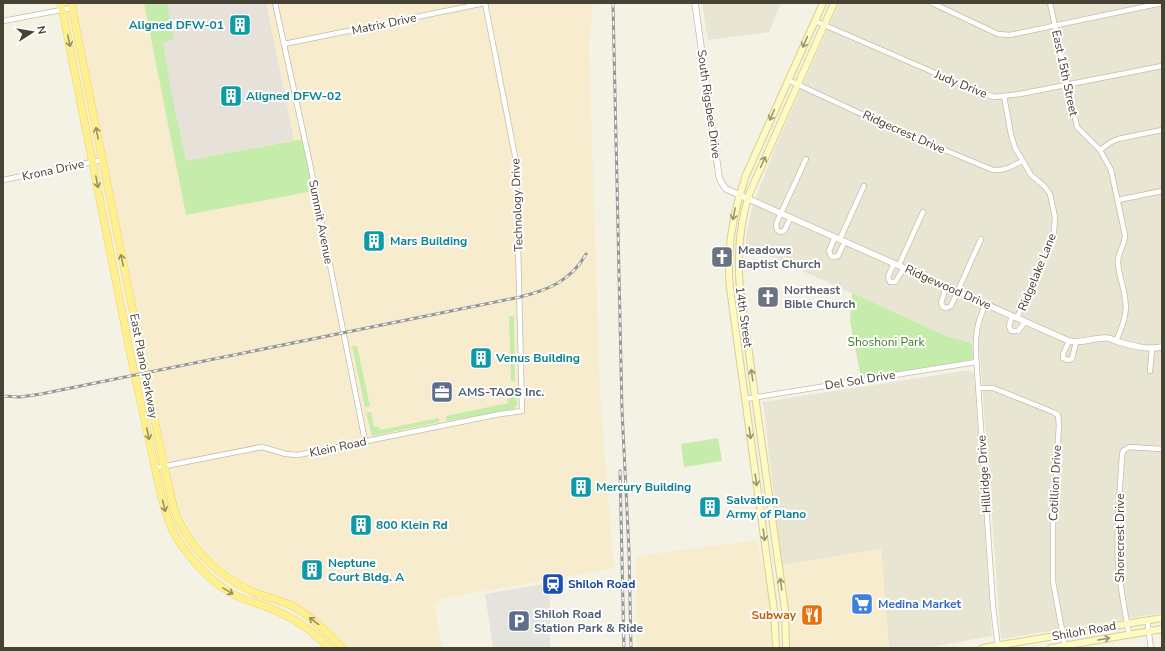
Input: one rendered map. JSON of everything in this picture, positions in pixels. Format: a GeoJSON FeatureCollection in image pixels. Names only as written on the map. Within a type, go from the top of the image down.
{"type":"FeatureCollection","features":[{"type":"Feature","properties":{"kind":"main road","name":"14th Street"},"geometry":{"type":"LineString","coordinates":[[776,648],[776,624],[730,287],[729,250],[732,224],[739,194],[750,166],[823,3]]}},
{"type":"Feature","properties":{"kind":"main road","name":"14th Street"},"geometry":{"type":"LineString","coordinates":[[786,648],[786,619],[746,330],[739,274],[739,251],[743,217],[755,179],[834,3]]}},
{"type":"Feature","properties":{"kind":"main road","name":"East Plano Parkway"},"geometry":{"type":"LineString","coordinates":[[72,5],[164,466],[173,505],[180,524],[197,549],[211,565],[237,583],[255,592],[296,608],[328,633],[342,648]]}},
{"type":"Feature","properties":{"kind":"main road","name":"East Plano Parkway"},"geometry":{"type":"LineString","coordinates":[[62,6],[132,359],[166,514],[172,530],[198,565],[221,587],[236,596],[280,612],[291,618],[321,639],[328,648]]}},
{"type":"Feature","properties":{"kind":"main road"},"geometry":{"type":"LineString","coordinates":[[78,86],[88,84]]}},
{"type":"Feature","properties":{"kind":"main road"},"geometry":{"type":"LineString","coordinates":[[104,219],[114,217]]}},
{"type":"Feature","properties":{"kind":"main road"},"geometry":{"type":"LineString","coordinates":[[729,250],[739,251]]}},
{"type":"Feature","properties":{"kind":"main road"},"geometry":{"type":"LineString","coordinates":[[121,300],[130,299]]}},
{"type":"Feature","properties":{"kind":"main road"},"geometry":{"type":"LineString","coordinates":[[736,331],[746,330]]}},
{"type":"Feature","properties":{"kind":"main road"},"geometry":{"type":"LineString","coordinates":[[132,359],[142,357]]}},
{"type":"Feature","properties":{"kind":"main road"},"geometry":{"type":"LineString","coordinates":[[758,494],[769,492]]}},
{"type":"Feature","properties":{"kind":"main road"},"geometry":{"type":"LineString","coordinates":[[198,565],[205,558]]}},
{"type":"Feature","properties":{"kind":"main road"},"geometry":{"type":"LineString","coordinates":[[769,572],[779,571]]}},
{"type":"Feature","properties":{"kind":"main road","name":"Shiloh Road"},"geometry":{"type":"LineString","coordinates":[[983,648],[998,647],[1162,618]]}},
{"type":"Feature","properties":{"kind":"main road","name":"Shiloh Road"},"geometry":{"type":"LineString","coordinates":[[1051,648],[1162,629]]}},
{"type":"Feature","properties":{"kind":"main road"},"geometry":{"type":"LineString","coordinates":[[321,639],[328,633]]}},
{"type":"Feature","properties":{"kind":"street","name":"Summit Avenue"},"geometry":{"type":"LineString","coordinates":[[276,3],[310,164],[365,441]]}},
{"type":"Feature","properties":{"kind":"street","name":"Matrix Drive"},"geometry":{"type":"LineString","coordinates":[[284,44],[485,3]]}},
{"type":"Feature","properties":{"kind":"street","name":"Technology Drive"},"geometry":{"type":"LineString","coordinates":[[485,3],[516,161],[522,411]]}},
{"type":"Feature","properties":{"kind":"street","name":"South Rigsbee Drive"},"geometry":{"type":"LineString","coordinates":[[696,3],[719,176],[726,189],[739,194]]}},
{"type":"Feature","properties":{"kind":"street"},"geometry":{"type":"LineString","coordinates":[[932,3],[998,34],[1010,35],[1162,3]]}},
{"type":"Feature","properties":{"kind":"street","name":"East 15th Street"},"geometry":{"type":"LineString","coordinates":[[1050,3],[1077,127],[1100,150],[1111,170],[1125,235],[1125,242],[1119,253],[1118,264],[1126,299],[1126,311],[1116,341]]}},
{"type":"Feature","properties":{"kind":"street"},"geometry":{"type":"LineString","coordinates":[[3,21],[62,6],[72,5]]}},
{"type":"Feature","properties":{"kind":"street","name":"Judy Drive"},"geometry":{"type":"LineString","coordinates":[[815,21],[979,92],[994,97],[1020,94],[1162,66]]}},
{"type":"Feature","properties":{"kind":"street","name":"Ridgecrest Drive"},"geometry":{"type":"LineString","coordinates":[[788,80],[894,128],[993,170],[1009,168],[1022,161]]}},
{"type":"Feature","properties":{"kind":"street","name":"Ridgelake Lane"},"geometry":{"type":"LineString","coordinates":[[1004,96],[1011,135],[1015,148],[1031,175],[1048,190],[1056,217],[1054,232],[1015,317],[1009,326],[1011,331],[1018,331],[1025,322]]}},
{"type":"Feature","properties":{"kind":"street"},"geometry":{"type":"LineString","coordinates":[[1100,150],[1118,139],[1162,130]]}},
{"type":"Feature","properties":{"kind":"street"},"geometry":{"type":"LineString","coordinates":[[791,217],[784,231],[778,231],[775,226],[806,159]]}},
{"type":"Feature","properties":{"kind":"street","name":"Krona Drive"},"geometry":{"type":"LineString","coordinates":[[3,180],[102,160]]}},
{"type":"Feature","properties":{"kind":"street"},"geometry":{"type":"LineString","coordinates":[[840,239],[864,186]]}},
{"type":"Feature","properties":{"kind":"street"},"geometry":{"type":"LineString","coordinates":[[1118,200],[1162,191]]}},
{"type":"Feature","properties":{"kind":"street","name":"Ridgewood Drive"},"geometry":{"type":"LineString","coordinates":[[739,194],[1072,342],[1108,338],[1133,346],[1152,349],[1162,347]]}},
{"type":"Feature","properties":{"kind":"street"},"geometry":{"type":"LineString","coordinates":[[899,265],[923,212]]}},
{"type":"Feature","properties":{"kind":"street"},"geometry":{"type":"LineString","coordinates":[[946,287],[941,301],[943,307],[946,308],[951,306],[958,292],[981,238]]}},
{"type":"Feature","properties":{"kind":"street","name":"Hillridge Drive"},"geometry":{"type":"LineString","coordinates":[[986,304],[980,316],[977,328],[976,362],[992,598],[998,647]]}},
{"type":"Feature","properties":{"kind":"street"},"geometry":{"type":"LineString","coordinates":[[1150,371],[1152,349]]}},
{"type":"Feature","properties":{"kind":"street","name":"Del Sol Drive"},"geometry":{"type":"LineString","coordinates":[[745,399],[976,362]]}},
{"type":"Feature","properties":{"kind":"street","name":"Cotillion Drive"},"geometry":{"type":"LineString","coordinates":[[978,388],[993,388],[1058,415],[1059,425],[1053,525],[1053,582],[1062,635]]}},
{"type":"Feature","properties":{"kind":"street","name":"Klein Road"},"geometry":{"type":"LineString","coordinates":[[156,468],[262,447],[286,454],[297,455],[500,414],[522,411]]}},
{"type":"Feature","properties":{"kind":"street","name":"Shorecrest Drive"},"geometry":{"type":"LineString","coordinates":[[1129,635],[1121,596],[1118,561],[1118,525],[1123,451],[1129,447],[1162,449]]}},
{"type":"Feature","properties":{"kind":"street"},"geometry":{"type":"LineString","coordinates":[[1147,620],[1151,648]]}},
{"type":"Feature","properties":{"kind":"street"},"geometry":{"type":"LineString","coordinates":[[1062,635],[1065,646]]}},
{"type":"Feature","properties":{"kind":"shaded area"},"geometry":{"type":"Polygon","coordinates":[[[75,3],[593,3],[589,44],[600,394],[614,568],[440,599],[435,608],[442,648],[346,648],[325,626],[309,613],[295,604],[245,584],[218,564],[203,549],[191,532],[181,513],[174,492],[75,3]]]}},
{"type":"Feature","properties":{"kind":"shaded area"},"geometry":{"type":"Polygon","coordinates":[[[150,3],[266,3],[294,140],[182,162],[150,3]]]}},
{"type":"Feature","properties":{"kind":"shaded area"},"geometry":{"type":"Polygon","coordinates":[[[702,3],[781,3],[769,32],[708,40],[702,3]]]}},
{"type":"Feature","properties":{"kind":"shaded area"},"geometry":{"type":"Polygon","coordinates":[[[839,3],[1162,3],[1162,613],[1001,639],[979,343],[962,341],[948,337],[754,249],[746,249],[746,235],[752,207],[776,146],[839,3]]]}},
{"type":"Feature","properties":{"kind":"shaded area"},"geometry":{"type":"Polygon","coordinates":[[[970,370],[974,374],[992,636],[926,648],[889,648],[881,549],[782,565],[763,402],[970,370]]]}},
{"type":"Feature","properties":{"kind":"shaded area"},"geometry":{"type":"Polygon","coordinates":[[[757,540],[767,581],[772,635],[771,648],[637,648],[636,556],[757,540]]]}},
{"type":"Feature","properties":{"kind":"shaded area"},"geometry":{"type":"Polygon","coordinates":[[[881,549],[889,648],[789,648],[789,618],[782,565],[881,549]]]}},
{"type":"Feature","properties":{"kind":"shaded area","name":"Shiloh Road Station Park & Ride"},"geometry":{"type":"Polygon","coordinates":[[[550,583],[550,648],[493,648],[485,594],[550,583]]]}},
{"type":"Feature","properties":{"kind":"green space"},"geometry":{"type":"Polygon","coordinates":[[[144,3],[167,3],[174,39],[163,43],[171,92],[186,161],[303,139],[313,191],[186,215],[144,3]]]}},
{"type":"Feature","properties":{"kind":"green space","name":"Shoshoni Park"},"geometry":{"type":"Polygon","coordinates":[[[852,293],[948,337],[972,343],[973,358],[970,360],[861,378],[850,321],[852,293]]]}},
{"type":"Feature","properties":{"kind":"green space"},"geometry":{"type":"Polygon","coordinates":[[[509,316],[514,316],[515,381],[511,381],[509,316]]]}},
{"type":"Feature","properties":{"kind":"green space"},"geometry":{"type":"Polygon","coordinates":[[[352,346],[357,346],[370,406],[365,407],[352,346]]]}},
{"type":"Feature","properties":{"kind":"green space"},"geometry":{"type":"Polygon","coordinates":[[[511,387],[516,387],[517,405],[514,409],[446,421],[446,416],[508,403],[507,399],[512,398],[511,387]]]}},
{"type":"Feature","properties":{"kind":"green space"},"geometry":{"type":"Polygon","coordinates":[[[371,412],[374,427],[379,427],[380,430],[439,418],[439,422],[372,436],[366,413],[371,412]]]}},
{"type":"Feature","properties":{"kind":"green space"},"geometry":{"type":"Polygon","coordinates":[[[718,438],[722,461],[684,467],[681,444],[718,438]]]}},
{"type":"Feature","properties":{"kind":"railway"},"geometry":{"type":"LineString","coordinates":[[613,3],[622,410],[629,551],[631,648]]}},
{"type":"Feature","properties":{"kind":"railway"},"geometry":{"type":"LineString","coordinates":[[3,396],[20,397],[41,394],[520,297],[540,291],[566,278],[586,254]]}},
{"type":"Feature","properties":{"kind":"railway"},"geometry":{"type":"LineString","coordinates":[[620,471],[624,648]]}},
{"type":"Feature","properties":{"kind":"place","name":"Aligned DFW-01"},"geometry":{"type":"Point","coordinates":[240,25]}},
{"type":"Feature","properties":{"kind":"place","name":"Aligned DFW-02"},"geometry":{"type":"Point","coordinates":[231,96]}},
{"type":"Feature","properties":{"kind":"place","name":"Mars Building"},"geometry":{"type":"Point","coordinates":[374,241]}},
{"type":"Feature","properties":{"kind":"place","name":"Meadows Baptist Church"},"geometry":{"type":"Point","coordinates":[722,257]}},
{"type":"Feature","properties":{"kind":"place","name":"Northeast Bible Church"},"geometry":{"type":"Point","coordinates":[768,297]}},
{"type":"Feature","properties":{"kind":"place","name":"Venus Building"},"geometry":{"type":"Point","coordinates":[481,358]}},
{"type":"Feature","properties":{"kind":"place","name":"AMS-TAOS Inc."},"geometry":{"type":"Point","coordinates":[442,392]}},
{"type":"Feature","properties":{"kind":"place","name":"Mercury Building"},"geometry":{"type":"Point","coordinates":[581,487]}},
{"type":"Feature","properties":{"kind":"place","name":"Salvation Army of Plano"},"geometry":{"type":"Point","coordinates":[710,507]}},
{"type":"Feature","properties":{"kind":"place","name":"800 Klein Rd"},"geometry":{"type":"Point","coordinates":[361,525]}},
{"type":"Feature","properties":{"kind":"place","name":"Neptune Court Bldg. A"},"geometry":{"type":"Point","coordinates":[312,570]}},
{"type":"Feature","properties":{"kind":"place","name":"Shiloh Road"},"geometry":{"type":"Point","coordinates":[553,584]}},
{"type":"Feature","properties":{"kind":"place","name":"Medina Market"},"geometry":{"type":"Point","coordinates":[862,604]}},
{"type":"Feature","properties":{"kind":"place","name":"Subway"},"geometry":{"type":"Point","coordinates":[812,615]}},
{"type":"Feature","properties":{"kind":"place","name":"Shiloh Road Station Park & Ride"},"geometry":{"type":"Point","coordinates":[519,621]}}]}
